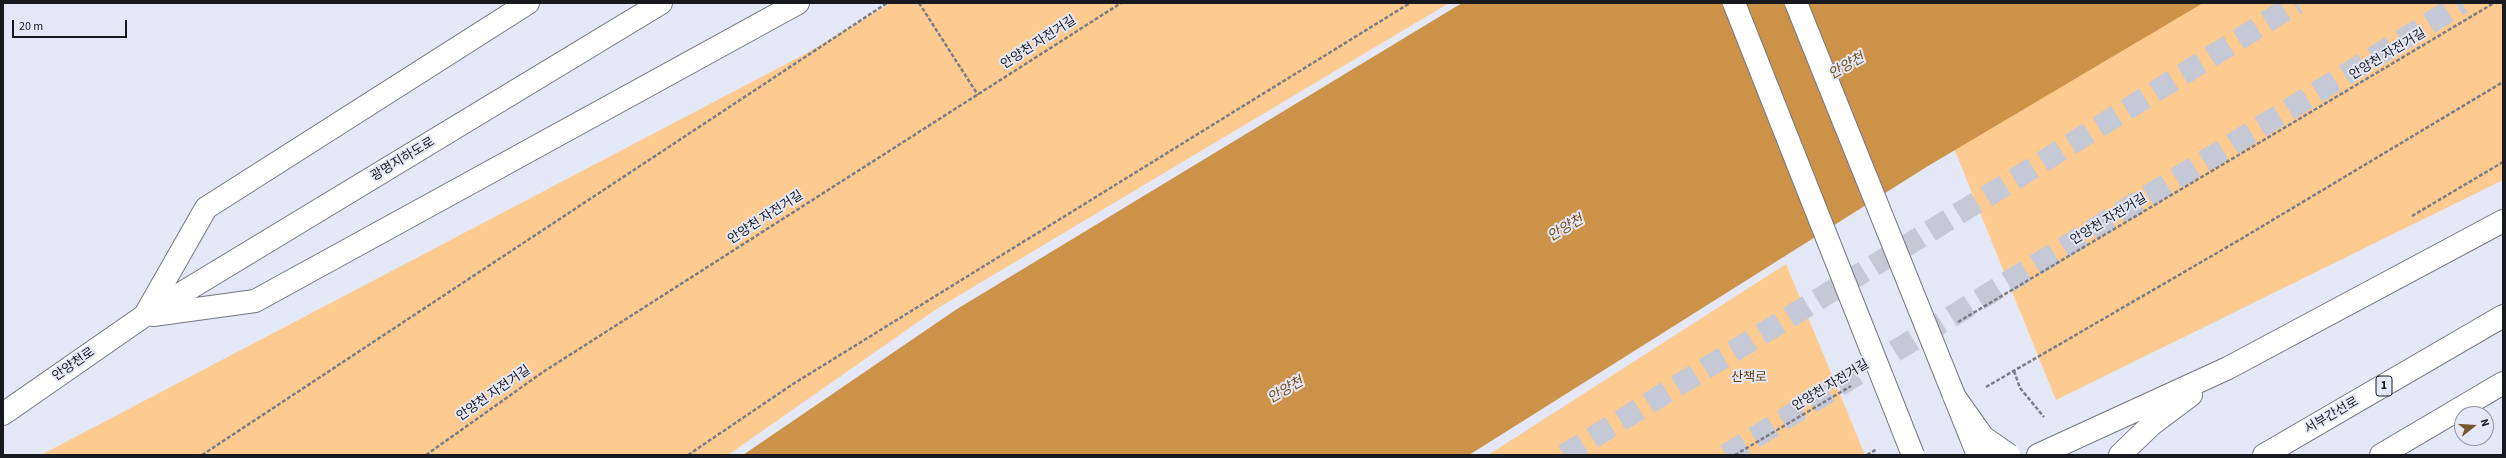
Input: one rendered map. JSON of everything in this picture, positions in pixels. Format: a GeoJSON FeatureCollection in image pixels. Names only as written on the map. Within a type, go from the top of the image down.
{"type":"FeatureCollection","features":[{"type":"Feature","properties":{"kind":"main road"},"geometry":{"type":"LineString","coordinates":[[144,316],[206,208],[528,3]]}},
{"type":"Feature","properties":{"kind":"main road","name":"광명지하도로"},"geometry":{"type":"LineString","coordinates":[[144,316],[661,3]]}},
{"type":"Feature","properties":{"kind":"main road"},"geometry":{"type":"LineString","coordinates":[[144,316],[255,301],[798,3]]}},
{"type":"Feature","properties":{"kind":"main road"},"geometry":{"type":"LineString","coordinates":[[1734,3],[1911,452]]}},
{"type":"Feature","properties":{"kind":"main road"},"geometry":{"type":"LineString","coordinates":[[1796,3],[1978,455]]}},
{"type":"Feature","properties":{"kind":"main road"},"geometry":{"type":"LineString","coordinates":[[2038,455],[2228,368],[2503,220]]}},
{"type":"Feature","properties":{"kind":"main road","name":"안양천로"},"geometry":{"type":"LineString","coordinates":[[3,414],[144,316]]}},
{"type":"Feature","properties":{"kind":"main road","name":"서부간선로"},"geometry":{"type":"LineString","coordinates":[[2264,455],[2503,316]]}},
{"type":"Feature","properties":{"kind":"main road"},"geometry":{"type":"LineString","coordinates":[[2120,455],[2151,425],[2228,368]]}},
{"type":"Feature","properties":{"kind":"main road"},"geometry":{"type":"LineString","coordinates":[[2381,455],[2503,383]]}},
{"type":"Feature","properties":{"kind":"main road"},"geometry":{"type":"LineString","coordinates":[[1954,396],[1983,437],[2009,455]]}},
{"type":"Feature","properties":{"kind":"path"},"geometry":{"type":"LineString","coordinates":[[202,455],[887,3]]}},
{"type":"Feature","properties":{"kind":"path"},"geometry":{"type":"LineString","coordinates":[[919,3],[978,95]]}},
{"type":"Feature","properties":{"kind":"path","name":"안양천 자전거길"},"geometry":{"type":"LineString","coordinates":[[426,455],[543,372],[1121,3]]}},
{"type":"Feature","properties":{"kind":"path"},"geometry":{"type":"LineString","coordinates":[[688,455],[793,384],[1410,3]]}},
{"type":"Feature","properties":{"kind":"path","name":"안양천 자전거길"},"geometry":{"type":"LineString","coordinates":[[1954,325],[2494,3]]}},
{"type":"Feature","properties":{"kind":"path"},"geometry":{"type":"LineString","coordinates":[[1981,390],[2242,239],[2503,82]]}},
{"type":"Feature","properties":{"kind":"path"},"geometry":{"type":"LineString","coordinates":[[2412,216],[2503,162]]}},
{"type":"Feature","properties":{"kind":"path"},"geometry":{"type":"LineString","coordinates":[[2014,371],[2020,388],[2049,423]]}},
{"type":"Feature","properties":{"kind":"path","name":"안양천 자전거길"},"geometry":{"type":"LineString","coordinates":[[1735,455],[1858,382]]}},
{"type":"Feature","properties":{"kind":"path"},"geometry":{"type":"LineString","coordinates":[[1867,455],[1880,447]]}},
{"type":"Feature","properties":{"kind":"green space"},"geometry":{"type":"Polygon","coordinates":[[[891,3],[1449,3],[938,308],[728,455],[41,455],[807,53],[891,3]]]}},
{"type":"Feature","properties":{"kind":"green space"},"geometry":{"type":"Polygon","coordinates":[[[1895,3],[2503,3],[2503,180],[2056,400],[1895,3]]]}},
{"type":"Feature","properties":{"kind":"green space","name":"산책로"},"geometry":{"type":"Polygon","coordinates":[[[1786,264],[1865,455],[1488,455],[1786,264]]]}},
{"type":"Feature","properties":{"kind":"water","name":"안양천"},"geometry":{"type":"Polygon","coordinates":[[[1462,3],[2203,3],[1928,166],[1469,455],[743,455],[957,309],[1462,3]]]}},
{"type":"Feature","properties":{"kind":"tunnel"},"geometry":{"type":"LineString","coordinates":[[1564,455],[2015,179],[2297,3]]}},
{"type":"Feature","properties":{"kind":"tunnel"},"geometry":{"type":"LineString","coordinates":[[1726,455],[2462,3]]}}]}
